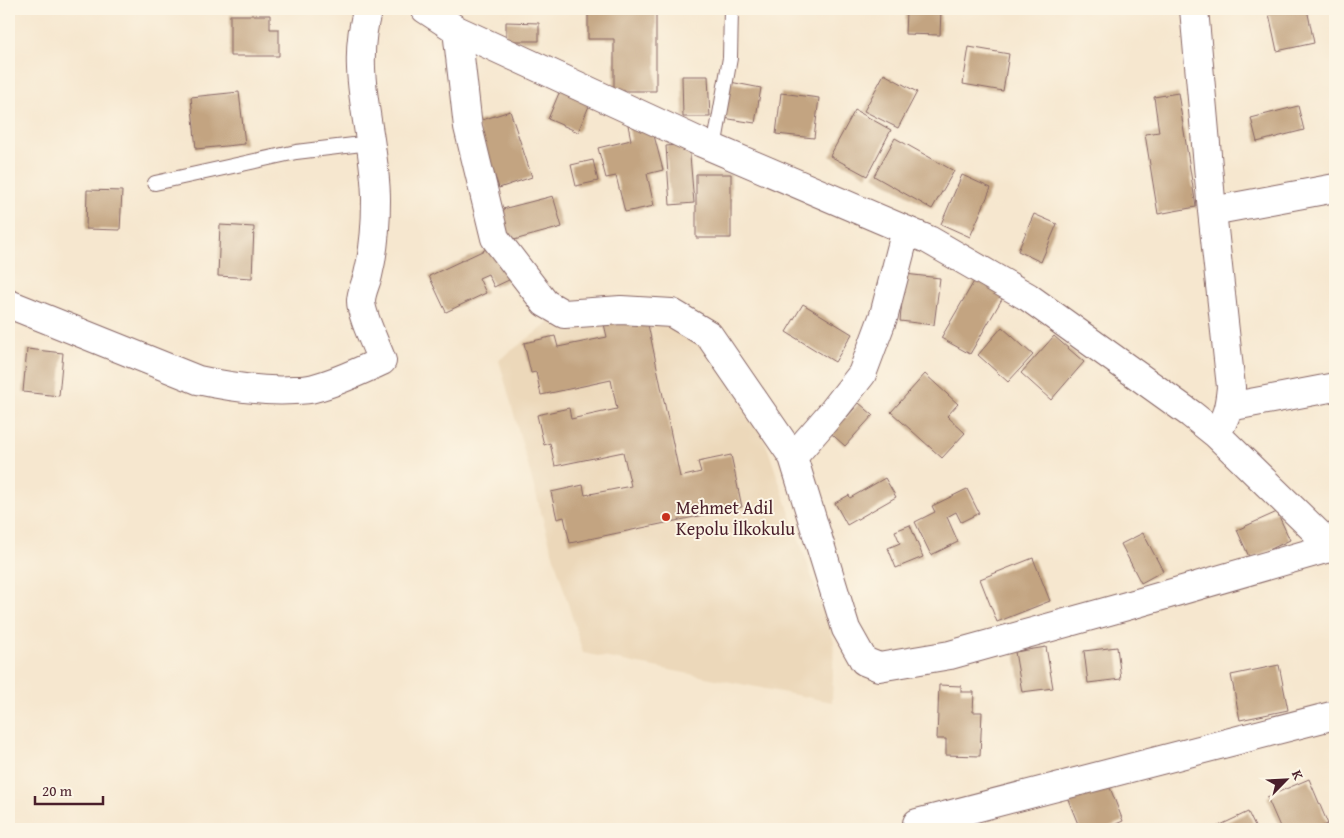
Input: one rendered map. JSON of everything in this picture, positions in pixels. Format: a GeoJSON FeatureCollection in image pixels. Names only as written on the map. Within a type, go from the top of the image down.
{"type":"FeatureCollection","features":[{"type":"Feature","properties":{"kind":"street"},"geometry":{"type":"LineString","coordinates":[[9,304],[198,380],[217,384],[256,390],[312,389],[382,362],[363,313],[361,300],[368,275],[376,224],[375,177],[360,61],[363,28],[368,9]]}},
{"type":"Feature","properties":{"kind":"street"},"geometry":{"type":"LineString","coordinates":[[425,9],[457,30],[714,148],[929,240],[1028,297],[1216,434],[1334,549]]}},
{"type":"Feature","properties":{"kind":"street"},"geometry":{"type":"LineString","coordinates":[[1194,9],[1212,211],[1231,387],[1229,407],[1216,434]]}},
{"type":"Feature","properties":{"kind":"street"},"geometry":{"type":"LineString","coordinates":[[457,30],[468,127],[495,238],[545,303],[564,314],[621,310],[672,313],[709,335],[793,457],[846,629],[864,661],[879,667],[950,655],[1334,549]]}},
{"type":"Feature","properties":{"kind":"street"},"geometry":{"type":"LineString","coordinates":[[1212,211],[1335,188]]}},
{"type":"Feature","properties":{"kind":"street"},"geometry":{"type":"LineString","coordinates":[[793,457],[862,374],[884,315],[906,230]]}},
{"type":"Feature","properties":{"kind":"street"},"geometry":{"type":"LineString","coordinates":[[1229,407],[1335,387]]}},
{"type":"Feature","properties":{"kind":"street"},"geometry":{"type":"LineString","coordinates":[[917,823],[1335,716]]}},
{"type":"Feature","properties":{"kind":"lane"},"geometry":{"type":"LineString","coordinates":[[714,148],[730,58],[731,9]]}},
{"type":"Feature","properties":{"kind":"lane"},"geometry":{"type":"LineString","coordinates":[[155,183],[296,152],[370,143]]}},
{"type":"Feature","properties":{"kind":"shaded area","name":"Mehmet Adil Kepolu İlkokulu"},"geometry":{"type":"Polygon","coordinates":[[[663,305],[751,400],[834,641],[832,702],[583,653],[547,534],[499,360],[566,310],[663,305]]]}},
{"type":"Feature","properties":{"kind":"building"},"geometry":{"type":"Polygon","coordinates":[[[588,9],[656,9],[656,91],[614,91],[614,39],[588,39],[588,9]]]}},
{"type":"Feature","properties":{"kind":"building"},"geometry":{"type":"Polygon","coordinates":[[[880,9],[941,9],[940,35],[905,34],[906,11],[880,9]]]}},
{"type":"Feature","properties":{"kind":"building"},"geometry":{"type":"Polygon","coordinates":[[[1268,9],[1307,9],[1314,43],[1277,51],[1268,9]]]}},
{"type":"Feature","properties":{"kind":"building"},"geometry":{"type":"Polygon","coordinates":[[[230,15],[270,15],[270,29],[279,29],[279,56],[230,56],[230,15]]]}},
{"type":"Feature","properties":{"kind":"building"},"geometry":{"type":"Polygon","coordinates":[[[506,22],[539,23],[539,41],[506,41],[506,22]]]}},
{"type":"Feature","properties":{"kind":"building"},"geometry":{"type":"Polygon","coordinates":[[[969,47],[1009,54],[1003,91],[963,84],[969,47]]]}},
{"type":"Feature","properties":{"kind":"building"},"geometry":{"type":"Polygon","coordinates":[[[884,74],[917,92],[898,128],[864,111],[884,74]]]}},
{"type":"Feature","properties":{"kind":"building"},"geometry":{"type":"Polygon","coordinates":[[[682,76],[708,76],[710,117],[683,117],[682,76]]]}},
{"type":"Feature","properties":{"kind":"building"},"geometry":{"type":"Polygon","coordinates":[[[730,82],[761,88],[755,123],[723,118],[730,82]]]}},
{"type":"Feature","properties":{"kind":"building"},"geometry":{"type":"Polygon","coordinates":[[[562,86],[592,99],[578,132],[548,119],[562,86]]]}},
{"type":"Feature","properties":{"kind":"building"},"geometry":{"type":"Polygon","coordinates":[[[239,92],[245,144],[196,149],[191,97],[239,92]]]}},
{"type":"Feature","properties":{"kind":"building"},"geometry":{"type":"Polygon","coordinates":[[[781,93],[819,98],[814,138],[776,134],[781,93]]]}},
{"type":"Feature","properties":{"kind":"building"},"geometry":{"type":"Polygon","coordinates":[[[1178,93],[1196,207],[1158,214],[1145,134],[1159,132],[1154,97],[1178,93]]]}},
{"type":"Feature","properties":{"kind":"building"},"geometry":{"type":"Polygon","coordinates":[[[1298,106],[1304,130],[1257,142],[1251,118],[1298,106]]]}},
{"type":"Feature","properties":{"kind":"building"},"geometry":{"type":"Polygon","coordinates":[[[855,110],[891,130],[867,176],[830,156],[855,110]]]}},
{"type":"Feature","properties":{"kind":"building"},"geometry":{"type":"Polygon","coordinates":[[[510,111],[532,177],[499,188],[476,122],[510,111]]]}},
{"type":"Feature","properties":{"kind":"building"},"geometry":{"type":"Polygon","coordinates":[[[650,120],[663,170],[647,174],[654,206],[625,212],[616,176],[606,178],[598,148],[631,140],[628,125],[650,120]]]}},
{"type":"Feature","properties":{"kind":"building"},"geometry":{"type":"Polygon","coordinates":[[[895,138],[954,171],[932,209],[874,176],[895,138]]]}},
{"type":"Feature","properties":{"kind":"building"},"geometry":{"type":"Polygon","coordinates":[[[689,144],[694,203],[670,205],[666,146],[689,144]]]}},
{"type":"Feature","properties":{"kind":"building"},"geometry":{"type":"Polygon","coordinates":[[[593,160],[598,181],[576,186],[571,165],[593,160]]]}},
{"type":"Feature","properties":{"kind":"building"},"geometry":{"type":"Polygon","coordinates":[[[696,174],[731,174],[731,238],[696,238],[696,174]]]}},
{"type":"Feature","properties":{"kind":"building"},"geometry":{"type":"Polygon","coordinates":[[[962,175],[991,188],[970,237],[941,224],[962,175]]]}},
{"type":"Feature","properties":{"kind":"building"},"geometry":{"type":"Polygon","coordinates":[[[87,190],[122,191],[120,230],[86,229],[87,190]]]}},
{"type":"Feature","properties":{"kind":"building"},"geometry":{"type":"Polygon","coordinates":[[[553,196],[562,227],[503,243],[495,211],[553,196]]]}},
{"type":"Feature","properties":{"kind":"building"},"geometry":{"type":"Polygon","coordinates":[[[1034,214],[1057,224],[1041,262],[1018,251],[1034,214]]]}},
{"type":"Feature","properties":{"kind":"building"},"geometry":{"type":"Polygon","coordinates":[[[220,225],[254,227],[252,278],[218,276],[220,225]]]}},
{"type":"Feature","properties":{"kind":"building"},"geometry":{"type":"Polygon","coordinates":[[[495,245],[511,279],[494,287],[488,274],[479,278],[486,293],[446,312],[429,276],[495,245]]]}},
{"type":"Feature","properties":{"kind":"building"},"geometry":{"type":"Polygon","coordinates":[[[905,274],[940,278],[934,325],[900,321],[905,274]]]}},
{"type":"Feature","properties":{"kind":"building"},"geometry":{"type":"Polygon","coordinates":[[[976,278],[1005,294],[970,354],[941,338],[976,278]]]}},
{"type":"Feature","properties":{"kind":"building"},"geometry":{"type":"Polygon","coordinates":[[[803,304],[852,334],[835,362],[786,332],[803,304]]]}},
{"type":"Feature","properties":{"kind":"building"},"geometry":{"type":"Polygon","coordinates":[[[646,315],[680,477],[701,472],[698,462],[731,455],[742,507],[570,543],[564,517],[557,519],[551,492],[583,485],[585,495],[631,486],[623,452],[555,466],[550,443],[544,445],[537,415],[569,408],[571,419],[617,409],[611,380],[541,395],[536,372],[531,373],[524,343],[555,336],[558,347],[607,337],[604,324],[646,315]]]}},
{"type":"Feature","properties":{"kind":"building"},"geometry":{"type":"Polygon","coordinates":[[[1002,327],[1033,355],[1008,382],[978,355],[1002,327]]]}},
{"type":"Feature","properties":{"kind":"building"},"geometry":{"type":"Polygon","coordinates":[[[1054,336],[1084,362],[1051,400],[1021,373],[1054,336]]]}},
{"type":"Feature","properties":{"kind":"building"},"geometry":{"type":"Polygon","coordinates":[[[27,349],[63,353],[59,396],[23,392],[27,349]]]}},
{"type":"Feature","properties":{"kind":"building"},"geometry":{"type":"Polygon","coordinates":[[[925,374],[958,404],[947,416],[965,433],[942,458],[891,412],[925,374]]]}},
{"type":"Feature","properties":{"kind":"building"},"geometry":{"type":"Polygon","coordinates":[[[859,403],[873,415],[845,446],[825,428],[839,412],[846,418],[859,403]]]}},
{"type":"Feature","properties":{"kind":"building"},"geometry":{"type":"Polygon","coordinates":[[[885,478],[896,497],[847,525],[835,503],[849,495],[850,498],[885,478]]]}},
{"type":"Feature","properties":{"kind":"building"},"geometry":{"type":"Polygon","coordinates":[[[967,489],[979,513],[961,522],[956,512],[947,517],[958,542],[931,555],[915,522],[935,512],[932,506],[967,489]]]}},
{"type":"Feature","properties":{"kind":"building"},"geometry":{"type":"Polygon","coordinates":[[[1277,512],[1290,540],[1250,559],[1237,530],[1277,512]]]}},
{"type":"Feature","properties":{"kind":"building"},"geometry":{"type":"Polygon","coordinates":[[[910,525],[923,557],[896,568],[888,548],[900,543],[895,531],[910,525]]]}},
{"type":"Feature","properties":{"kind":"building"},"geometry":{"type":"Polygon","coordinates":[[[1143,533],[1163,571],[1141,583],[1121,544],[1143,533]]]}},
{"type":"Feature","properties":{"kind":"building"},"geometry":{"type":"Polygon","coordinates":[[[1033,558],[1050,601],[997,622],[980,579],[1033,558]]]}},
{"type":"Feature","properties":{"kind":"building"},"geometry":{"type":"Polygon","coordinates":[[[1046,647],[1053,688],[1022,692],[1015,652],[1046,647]]]}},
{"type":"Feature","properties":{"kind":"building"},"geometry":{"type":"Polygon","coordinates":[[[1117,647],[1121,679],[1088,683],[1084,651],[1117,647]]]}},
{"type":"Feature","properties":{"kind":"building"},"geometry":{"type":"Polygon","coordinates":[[[1279,665],[1288,710],[1240,720],[1231,675],[1279,665]]]}},
{"type":"Feature","properties":{"kind":"building"},"geometry":{"type":"Polygon","coordinates":[[[939,685],[961,686],[961,692],[974,692],[973,712],[982,712],[980,756],[946,755],[946,739],[937,739],[939,685]]]}},
{"type":"Feature","properties":{"kind":"building"},"geometry":{"type":"Polygon","coordinates":[[[1309,779],[1328,824],[1316,829],[1281,829],[1267,797],[1309,779]]]}},
{"type":"Feature","properties":{"kind":"building"},"geometry":{"type":"Polygon","coordinates":[[[1107,780],[1123,821],[1104,829],[1080,829],[1067,797],[1107,780]]]}},
{"type":"Feature","properties":{"kind":"building"},"geometry":{"type":"Polygon","coordinates":[[[1248,812],[1256,829],[1212,829],[1248,812]]]}},
{"type":"Feature","properties":{"kind":"place","name":"Mehmet Adil Kepolu İlkokulu"},"geometry":{"type":"Point","coordinates":[666,517]}}]}
